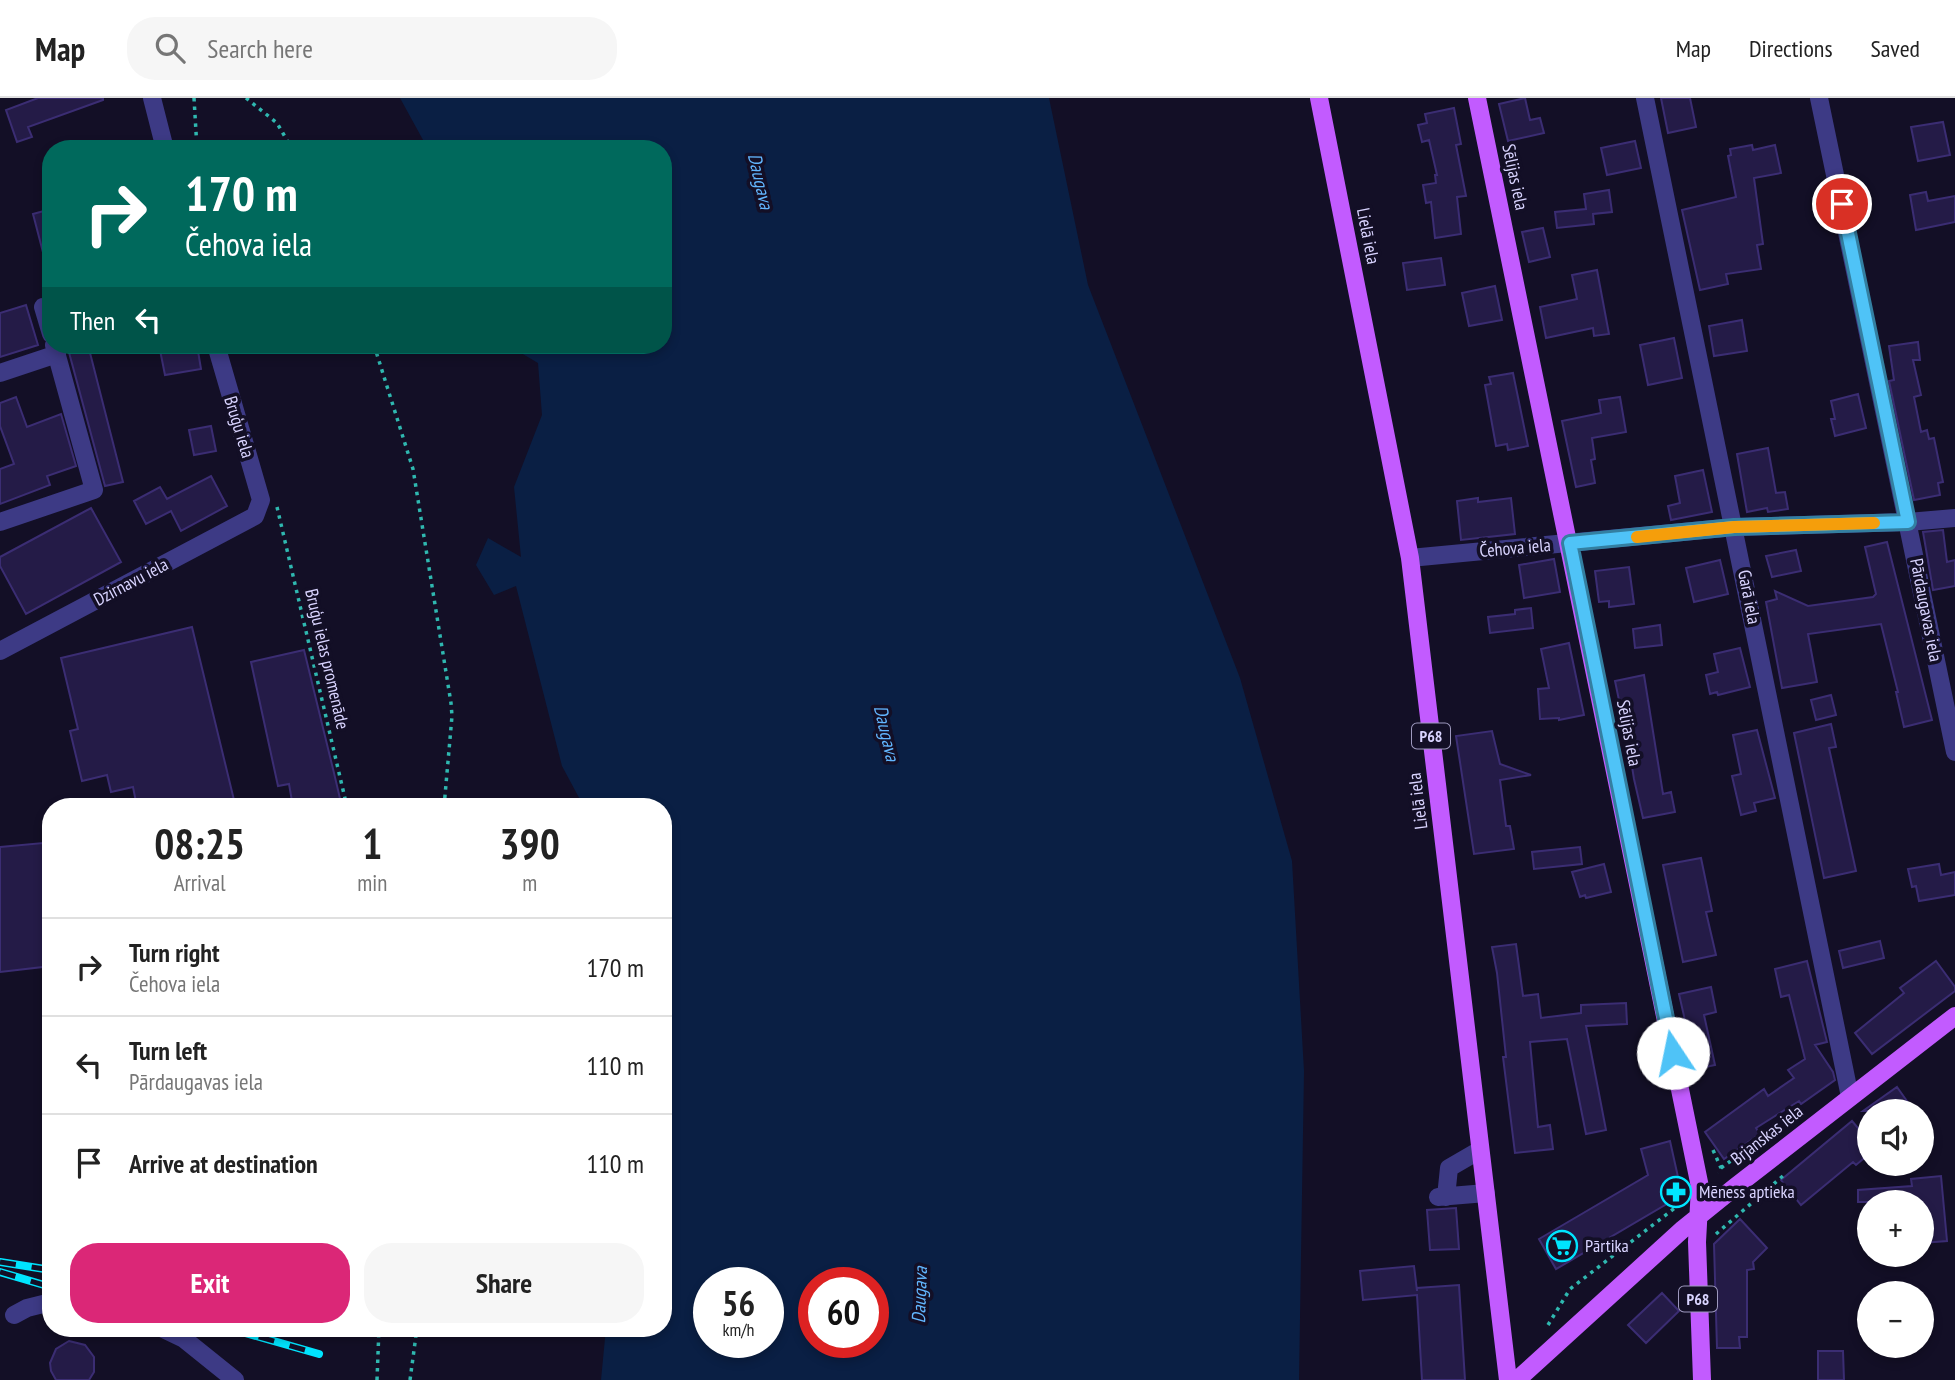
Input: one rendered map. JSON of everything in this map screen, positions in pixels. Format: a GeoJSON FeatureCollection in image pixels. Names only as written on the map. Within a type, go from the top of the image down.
{"type":"FeatureCollection","features":[{"type":"Feature","properties":{"kind":"main road","name":"Lielā iela"},"geometry":{"type":"LineString","coordinates":[[1319,98],[1410,558],[1508,1380]]}},
{"type":"Feature","properties":{"kind":"main road","name":"Sēlijas iela"},"geometry":{"type":"LineString","coordinates":[[1477,98],[1700,1187],[1697,1242],[1702,1380]]}},
{"type":"Feature","properties":{"kind":"main road","name":"Brjanskas iela"},"geometry":{"type":"LineString","coordinates":[[1517,1380],[1698,1217],[1955,1016]]}},
{"type":"Feature","properties":{"kind":"street"},"geometry":{"type":"LineString","coordinates":[[152,98],[163,140]]}},
{"type":"Feature","properties":{"kind":"street","name":"Garā iela"},"geometry":{"type":"LineString","coordinates":[[1645,98],[1850,1097]]}},
{"type":"Feature","properties":{"kind":"street","name":"Pārdaugavas iela"},"geometry":{"type":"LineString","coordinates":[[1819,98],[1955,752]]}},
{"type":"Feature","properties":{"kind":"street"},"geometry":{"type":"LineString","coordinates":[[0,373],[45,354]]}},
{"type":"Feature","properties":{"kind":"street"},"geometry":{"type":"LineString","coordinates":[[0,522],[94,490],[56,354]]}},
{"type":"Feature","properties":{"kind":"street","name":"Bruģu iela"},"geometry":{"type":"LineString","coordinates":[[219,354],[261,500],[258,509]]}},
{"type":"Feature","properties":{"kind":"street","name":"Dzirnavu iela"},"geometry":{"type":"LineString","coordinates":[[0,651],[239,525],[255,516],[258,509]]}},
{"type":"Feature","properties":{"kind":"street","name":"Čehova iela"},"geometry":{"type":"LineString","coordinates":[[1410,558],[1734,527],[1955,518]]}},
{"type":"Feature","properties":{"kind":"street"},"geometry":{"type":"LineString","coordinates":[[1480,1150],[1449,1168],[1442,1197],[1486,1194]]}},
{"type":"Feature","properties":{"kind":"street"},"geometry":{"type":"LineString","coordinates":[[14,1315],[42,1304]]}},
{"type":"Feature","properties":{"kind":"street"},"geometry":{"type":"LineString","coordinates":[[180,1337],[235,1380]]}},
{"type":"Feature","properties":{"kind":"path"},"geometry":{"type":"LineString","coordinates":[[194,98],[196,140]]}},
{"type":"Feature","properties":{"kind":"path"},"geometry":{"type":"LineString","coordinates":[[246,98],[277,123],[287,140]]}},
{"type":"Feature","properties":{"kind":"path"},"geometry":{"type":"LineString","coordinates":[[377,354],[413,469],[451,703],[445,798]]}},
{"type":"Feature","properties":{"kind":"path","name":"Bruģu ielas promenāde"},"geometry":{"type":"LineString","coordinates":[[281,517],[345,798]]}},
{"type":"Feature","properties":{"kind":"path"},"geometry":{"type":"LineString","coordinates":[[1542,1334],[1570,1289],[1684,1201]]}},
{"type":"Feature","properties":{"kind":"path"},"geometry":{"type":"LineString","coordinates":[[377,1380],[379,1337]]}},
{"type":"Feature","properties":{"kind":"path"},"geometry":{"type":"LineString","coordinates":[[410,1380],[416,1337]]}},
{"type":"Feature","properties":{"kind":"water","name":"Daugava"},"geometry":{"type":"Polygon","coordinates":[[[400,98],[1049,98],[1088,285],[1240,678],[1292,861],[1304,1071],[1299,1380],[601,1380],[605,1337],[672,1337],[672,798],[579,798],[562,766],[516,586],[494,595],[476,565],[488,538],[521,557],[514,487],[542,415],[538,363],[523,354],[672,354],[672,140],[423,140],[400,98]]]}},
{"type":"Feature","properties":{"kind":"building"},"geometry":{"type":"Polygon","coordinates":[[[38,98],[103,100],[28,127],[32,137],[17,142],[6,110],[38,98]]]}},
{"type":"Feature","properties":{"kind":"building"},"geometry":{"type":"Polygon","coordinates":[[[1525,98],[1530,120],[1540,118],[1544,133],[1508,141],[1499,104],[1525,98]]]}},
{"type":"Feature","properties":{"kind":"building"},"geometry":{"type":"Polygon","coordinates":[[[1661,98],[1690,98],[1696,127],[1668,133],[1661,98]]]}},
{"type":"Feature","properties":{"kind":"building"},"geometry":{"type":"Polygon","coordinates":[[[1454,108],[1461,144],[1456,145],[1466,196],[1457,197],[1461,234],[1435,238],[1431,202],[1426,203],[1423,185],[1436,183],[1437,175],[1429,140],[1422,142],[1418,125],[1427,123],[1425,114],[1454,108]]]}},
{"type":"Feature","properties":{"kind":"building"},"geometry":{"type":"Polygon","coordinates":[[[1943,122],[1950,155],[1918,161],[1911,127],[1943,122]]]}},
{"type":"Feature","properties":{"kind":"building"},"geometry":{"type":"Polygon","coordinates":[[[1635,141],[1641,168],[1607,175],[1601,148],[1635,141]]]}},
{"type":"Feature","properties":{"kind":"building"},"geometry":{"type":"Polygon","coordinates":[[[1752,145],[1753,150],[1775,145],[1781,173],[1754,178],[1763,244],[1757,245],[1761,269],[1726,274],[1728,284],[1700,290],[1682,210],[1736,197],[1728,156],[1731,155],[1730,149],[1752,145]]]}},
{"type":"Feature","properties":{"kind":"building"},"geometry":{"type":"Polygon","coordinates":[[[1609,190],[1612,212],[1593,214],[1594,224],[1557,228],[1555,212],[1586,209],[1584,194],[1609,190]]]}},
{"type":"Feature","properties":{"kind":"building"},"geometry":{"type":"Polygon","coordinates":[[[1926,192],[1928,201],[1955,196],[1955,222],[1916,230],[1910,195],[1926,192]]]}},
{"type":"Feature","properties":{"kind":"building"},"geometry":{"type":"Polygon","coordinates":[[[42,212],[42,248],[33,214],[42,212]]]}},
{"type":"Feature","properties":{"kind":"building"},"geometry":{"type":"Polygon","coordinates":[[[1543,228],[1550,257],[1529,262],[1522,232],[1543,228]]]}},
{"type":"Feature","properties":{"kind":"building"},"geometry":{"type":"Polygon","coordinates":[[[1441,258],[1445,285],[1407,290],[1403,263],[1441,258]]]}},
{"type":"Feature","properties":{"kind":"building"},"geometry":{"type":"Polygon","coordinates":[[[1597,270],[1609,334],[1594,336],[1593,328],[1546,338],[1540,307],[1577,299],[1572,275],[1597,270]]]}},
{"type":"Feature","properties":{"kind":"building"},"geometry":{"type":"Polygon","coordinates":[[[1495,286],[1502,320],[1469,326],[1462,293],[1495,286]]]}},
{"type":"Feature","properties":{"kind":"building"},"geometry":{"type":"Polygon","coordinates":[[[26,305],[38,345],[0,357],[0,313],[26,305]]]}},
{"type":"Feature","properties":{"kind":"building"},"geometry":{"type":"Polygon","coordinates":[[[1742,320],[1747,351],[1714,356],[1709,326],[1742,320]]]}},
{"type":"Feature","properties":{"kind":"building"},"geometry":{"type":"Polygon","coordinates":[[[1674,338],[1682,378],[1648,385],[1640,345],[1674,338]]]}},
{"type":"Feature","properties":{"kind":"building"},"geometry":{"type":"Polygon","coordinates":[[[1918,342],[1920,360],[1913,360],[1921,395],[1914,397],[1921,432],[1927,430],[1929,439],[1934,438],[1943,482],[1938,483],[1940,495],[1914,500],[1889,381],[1894,380],[1889,346],[1918,342]]]}},
{"type":"Feature","properties":{"kind":"building"},"geometry":{"type":"Polygon","coordinates":[[[69,354],[90,354],[123,482],[105,486],[69,354]]]}},
{"type":"Feature","properties":{"kind":"building"},"geometry":{"type":"Polygon","coordinates":[[[161,354],[198,354],[201,369],[165,375],[161,354]]]}},
{"type":"Feature","properties":{"kind":"building"},"geometry":{"type":"Polygon","coordinates":[[[1513,373],[1528,446],[1508,450],[1507,444],[1496,446],[1485,385],[1491,384],[1489,377],[1513,373]]]}},
{"type":"Feature","properties":{"kind":"building"},"geometry":{"type":"Polygon","coordinates":[[[1858,394],[1866,428],[1835,436],[1831,401],[1858,394]]]}},
{"type":"Feature","properties":{"kind":"building"},"geometry":{"type":"Polygon","coordinates":[[[16,397],[27,427],[61,414],[76,466],[47,476],[50,485],[0,504],[0,469],[14,464],[0,426],[0,403],[16,397]]]}},
{"type":"Feature","properties":{"kind":"building"},"geometry":{"type":"Polygon","coordinates":[[[1620,397],[1626,432],[1592,438],[1595,459],[1591,460],[1595,483],[1576,487],[1562,421],[1601,413],[1599,400],[1620,397]]]}},
{"type":"Feature","properties":{"kind":"building"},"geometry":{"type":"Polygon","coordinates":[[[211,426],[216,451],[194,455],[189,430],[211,426]]]}},
{"type":"Feature","properties":{"kind":"building"},"geometry":{"type":"Polygon","coordinates":[[[1768,448],[1776,493],[1785,492],[1788,509],[1768,512],[1767,508],[1747,512],[1737,454],[1768,448]]]}},
{"type":"Feature","properties":{"kind":"building"},"geometry":{"type":"Polygon","coordinates":[[[1703,470],[1712,512],[1671,520],[1668,506],[1680,503],[1675,476],[1703,470]]]}},
{"type":"Feature","properties":{"kind":"building"},"geometry":{"type":"Polygon","coordinates":[[[211,476],[227,506],[181,531],[171,511],[146,524],[134,501],[160,487],[167,499],[211,476]]]}},
{"type":"Feature","properties":{"kind":"building"},"geometry":{"type":"Polygon","coordinates":[[[1478,498],[1478,502],[1511,498],[1515,534],[1461,540],[1457,501],[1478,498]]]}},
{"type":"Feature","properties":{"kind":"building"},"geometry":{"type":"Polygon","coordinates":[[[91,508],[121,562],[26,614],[0,566],[0,557],[91,508]]]}},
{"type":"Feature","properties":{"kind":"building"},"geometry":{"type":"Polygon","coordinates":[[[1943,530],[1947,562],[1955,560],[1955,586],[1933,590],[1923,532],[1943,530]]]}},
{"type":"Feature","properties":{"kind":"building"},"geometry":{"type":"Polygon","coordinates":[[[1887,542],[1932,720],[1904,727],[1881,624],[1808,634],[1817,682],[1782,688],[1766,602],[1777,599],[1775,591],[1808,606],[1873,597],[1876,594],[1865,547],[1887,542]]]}},
{"type":"Feature","properties":{"kind":"building"},"geometry":{"type":"Polygon","coordinates":[[[1796,550],[1801,571],[1772,577],[1766,556],[1796,550]]]}},
{"type":"Feature","properties":{"kind":"building"},"geometry":{"type":"Polygon","coordinates":[[[1554,559],[1560,592],[1524,598],[1519,565],[1554,559]]]}},
{"type":"Feature","properties":{"kind":"building"},"geometry":{"type":"Polygon","coordinates":[[[1720,560],[1728,594],[1694,602],[1686,568],[1720,560]]]}},
{"type":"Feature","properties":{"kind":"building"},"geometry":{"type":"Polygon","coordinates":[[[1629,567],[1634,604],[1609,607],[1609,601],[1599,602],[1595,571],[1629,567]]]}},
{"type":"Feature","properties":{"kind":"building"},"geometry":{"type":"Polygon","coordinates":[[[1531,608],[1533,628],[1490,633],[1488,617],[1515,614],[1515,610],[1531,608]]]}},
{"type":"Feature","properties":{"kind":"building"},"geometry":{"type":"Polygon","coordinates":[[[1660,625],[1662,645],[1635,648],[1633,629],[1660,625]]]}},
{"type":"Feature","properties":{"kind":"building"},"geometry":{"type":"Polygon","coordinates":[[[192,627],[234,798],[135,798],[133,787],[111,792],[107,775],[82,781],[70,731],[78,729],[61,658],[192,627]]]}},
{"type":"Feature","properties":{"kind":"building"},"geometry":{"type":"Polygon","coordinates":[[[1569,643],[1584,715],[1559,720],[1540,719],[1538,689],[1549,688],[1541,649],[1569,643]]]}},
{"type":"Feature","properties":{"kind":"building"},"geometry":{"type":"Polygon","coordinates":[[[1740,648],[1750,687],[1718,695],[1717,692],[1710,694],[1706,675],[1718,672],[1714,654],[1740,648]]]}},
{"type":"Feature","properties":{"kind":"building"},"geometry":{"type":"Polygon","coordinates":[[[304,650],[340,798],[291,798],[289,784],[278,786],[251,662],[304,650]]]}},
{"type":"Feature","properties":{"kind":"building"},"geometry":{"type":"Polygon","coordinates":[[[1644,675],[1663,794],[1671,792],[1675,812],[1643,818],[1615,681],[1644,675]]]}},
{"type":"Feature","properties":{"kind":"building"},"geometry":{"type":"Polygon","coordinates":[[[1831,695],[1836,715],[1816,720],[1811,700],[1831,695]]]}},
{"type":"Feature","properties":{"kind":"building"},"geometry":{"type":"Polygon","coordinates":[[[1831,724],[1836,747],[1829,748],[1856,871],[1824,878],[1794,733],[1831,724]]]}},
{"type":"Feature","properties":{"kind":"building"},"geometry":{"type":"Polygon","coordinates":[[[1757,730],[1775,798],[1754,803],[1756,811],[1741,815],[1732,776],[1741,774],[1733,735],[1757,730]]]}},
{"type":"Feature","properties":{"kind":"building"},"geometry":{"type":"Polygon","coordinates":[[[1492,731],[1500,764],[1531,775],[1500,780],[1506,826],[1510,826],[1514,849],[1474,854],[1456,736],[1492,731]]]}},
{"type":"Feature","properties":{"kind":"building"},"geometry":{"type":"Polygon","coordinates":[[[42,843],[42,967],[0,972],[0,847],[42,843]]]}},
{"type":"Feature","properties":{"kind":"building"},"geometry":{"type":"Polygon","coordinates":[[[1580,847],[1582,864],[1534,869],[1532,852],[1580,847]]]}},
{"type":"Feature","properties":{"kind":"building"},"geometry":{"type":"Polygon","coordinates":[[[1701,858],[1712,911],[1706,912],[1716,955],[1683,962],[1663,865],[1701,858]]]}},
{"type":"Feature","properties":{"kind":"building"},"geometry":{"type":"Polygon","coordinates":[[[1604,864],[1611,892],[1580,897],[1572,872],[1604,864]]]}},
{"type":"Feature","properties":{"kind":"building"},"geometry":{"type":"Polygon","coordinates":[[[1939,864],[1941,875],[1955,872],[1955,895],[1919,901],[1908,869],[1939,864]]]}},
{"type":"Feature","properties":{"kind":"building"},"geometry":{"type":"Polygon","coordinates":[[[1880,941],[1884,958],[1843,968],[1839,951],[1880,941]]]}},
{"type":"Feature","properties":{"kind":"building"},"geometry":{"type":"Polygon","coordinates":[[[1516,944],[1523,996],[1538,994],[1541,1018],[1581,1013],[1581,1005],[1626,1003],[1627,1024],[1586,1026],[1606,1130],[1586,1134],[1567,1039],[1530,1042],[1538,1127],[1550,1125],[1553,1149],[1515,1153],[1492,947],[1516,944]]]}},
{"type":"Feature","properties":{"kind":"building"},"geometry":{"type":"Polygon","coordinates":[[[1807,961],[1827,1042],[1815,1045],[1833,1072],[1835,1080],[1801,1104],[1799,1101],[1756,1128],[1760,1134],[1724,1159],[1705,1132],[1764,1089],[1768,1096],[1794,1078],[1788,1070],[1805,1059],[1789,995],[1781,997],[1775,969],[1807,961]]]}},
{"type":"Feature","properties":{"kind":"building"},"geometry":{"type":"Polygon","coordinates":[[[1936,961],[1955,987],[1955,991],[1872,1054],[1855,1033],[1904,993],[1900,988],[1936,961]]]}},
{"type":"Feature","properties":{"kind":"building"},"geometry":{"type":"Polygon","coordinates":[[[1711,987],[1716,1012],[1704,1015],[1715,1065],[1696,1069],[1679,994],[1711,987]]]}},
{"type":"Feature","properties":{"kind":"building"},"geometry":{"type":"Polygon","coordinates":[[[1897,1087],[1906,1099],[1880,1099],[1897,1087]]]}},
{"type":"Feature","properties":{"kind":"building"},"geometry":{"type":"Polygon","coordinates":[[[1852,1121],[1857,1127],[1857,1164],[1853,1162],[1801,1205],[1781,1180],[1852,1121]]]}},
{"type":"Feature","properties":{"kind":"building"},"geometry":{"type":"Polygon","coordinates":[[[1670,1141],[1682,1195],[1556,1269],[1539,1239],[1648,1175],[1641,1149],[1670,1141]]]}},
{"type":"Feature","properties":{"kind":"building"},"geometry":{"type":"Polygon","coordinates":[[[1941,1176],[1947,1241],[1934,1242],[1934,1190],[1858,1190],[1912,1186],[1911,1179],[1941,1176]]]}},
{"type":"Feature","properties":{"kind":"building"},"geometry":{"type":"Polygon","coordinates":[[[1456,1208],[1459,1249],[1430,1250],[1427,1210],[1456,1208]]]}},
{"type":"Feature","properties":{"kind":"building"},"geometry":{"type":"Polygon","coordinates":[[[1740,1219],[1767,1248],[1753,1262],[1754,1269],[1747,1270],[1747,1337],[1739,1337],[1740,1348],[1717,1348],[1714,1244],[1740,1219]]]}},
{"type":"Feature","properties":{"kind":"building"},"geometry":{"type":"Polygon","coordinates":[[[1414,1266],[1417,1291],[1417,1288],[1459,1285],[1465,1380],[1422,1380],[1417,1295],[1363,1300],[1360,1271],[1414,1266]]]}},
{"type":"Feature","properties":{"kind":"building"},"geometry":{"type":"Polygon","coordinates":[[[1662,1293],[1679,1311],[1646,1343],[1628,1325],[1662,1293]]]}},
{"type":"Feature","properties":{"kind":"building"},"geometry":{"type":"Polygon","coordinates":[[[69,1341],[85,1345],[94,1357],[94,1372],[89,1380],[56,1380],[51,1371],[50,1363],[56,1349],[69,1341]]]}},
{"type":"Feature","properties":{"kind":"building"},"geometry":{"type":"Polygon","coordinates":[[[1818,1351],[1843,1351],[1844,1380],[1818,1380],[1818,1351]]]}},
{"type":"Feature","properties":{"kind":"railway"},"geometry":{"type":"LineString","coordinates":[[0,1262],[42,1269]]}},
{"type":"Feature","properties":{"kind":"railway"},"geometry":{"type":"LineString","coordinates":[[0,1272],[42,1284]]}},
{"type":"Feature","properties":{"kind":"railway"},"geometry":{"type":"LineString","coordinates":[[260,1337],[319,1354]]}},
{"type":"Feature","properties":{"kind":"slow traffic"},"geometry":{"type":"LineString","coordinates":[[1637,537],[1734,527],[1874,523]]}},
{"type":"Feature","properties":{"kind":"place","name":"Mēness aptieka"},"geometry":{"type":"Point","coordinates":[1676,1192]}},
{"type":"Feature","properties":{"kind":"place","name":"Pārtika"},"geometry":{"type":"Point","coordinates":[1562,1246]}},
{"type":"Feature","properties":{"kind":"route"},"geometry":{"type":"LineString","coordinates":[[1673,1053],[1570,543],[1734,527],[1908,522],[1842,204]]}}]}
